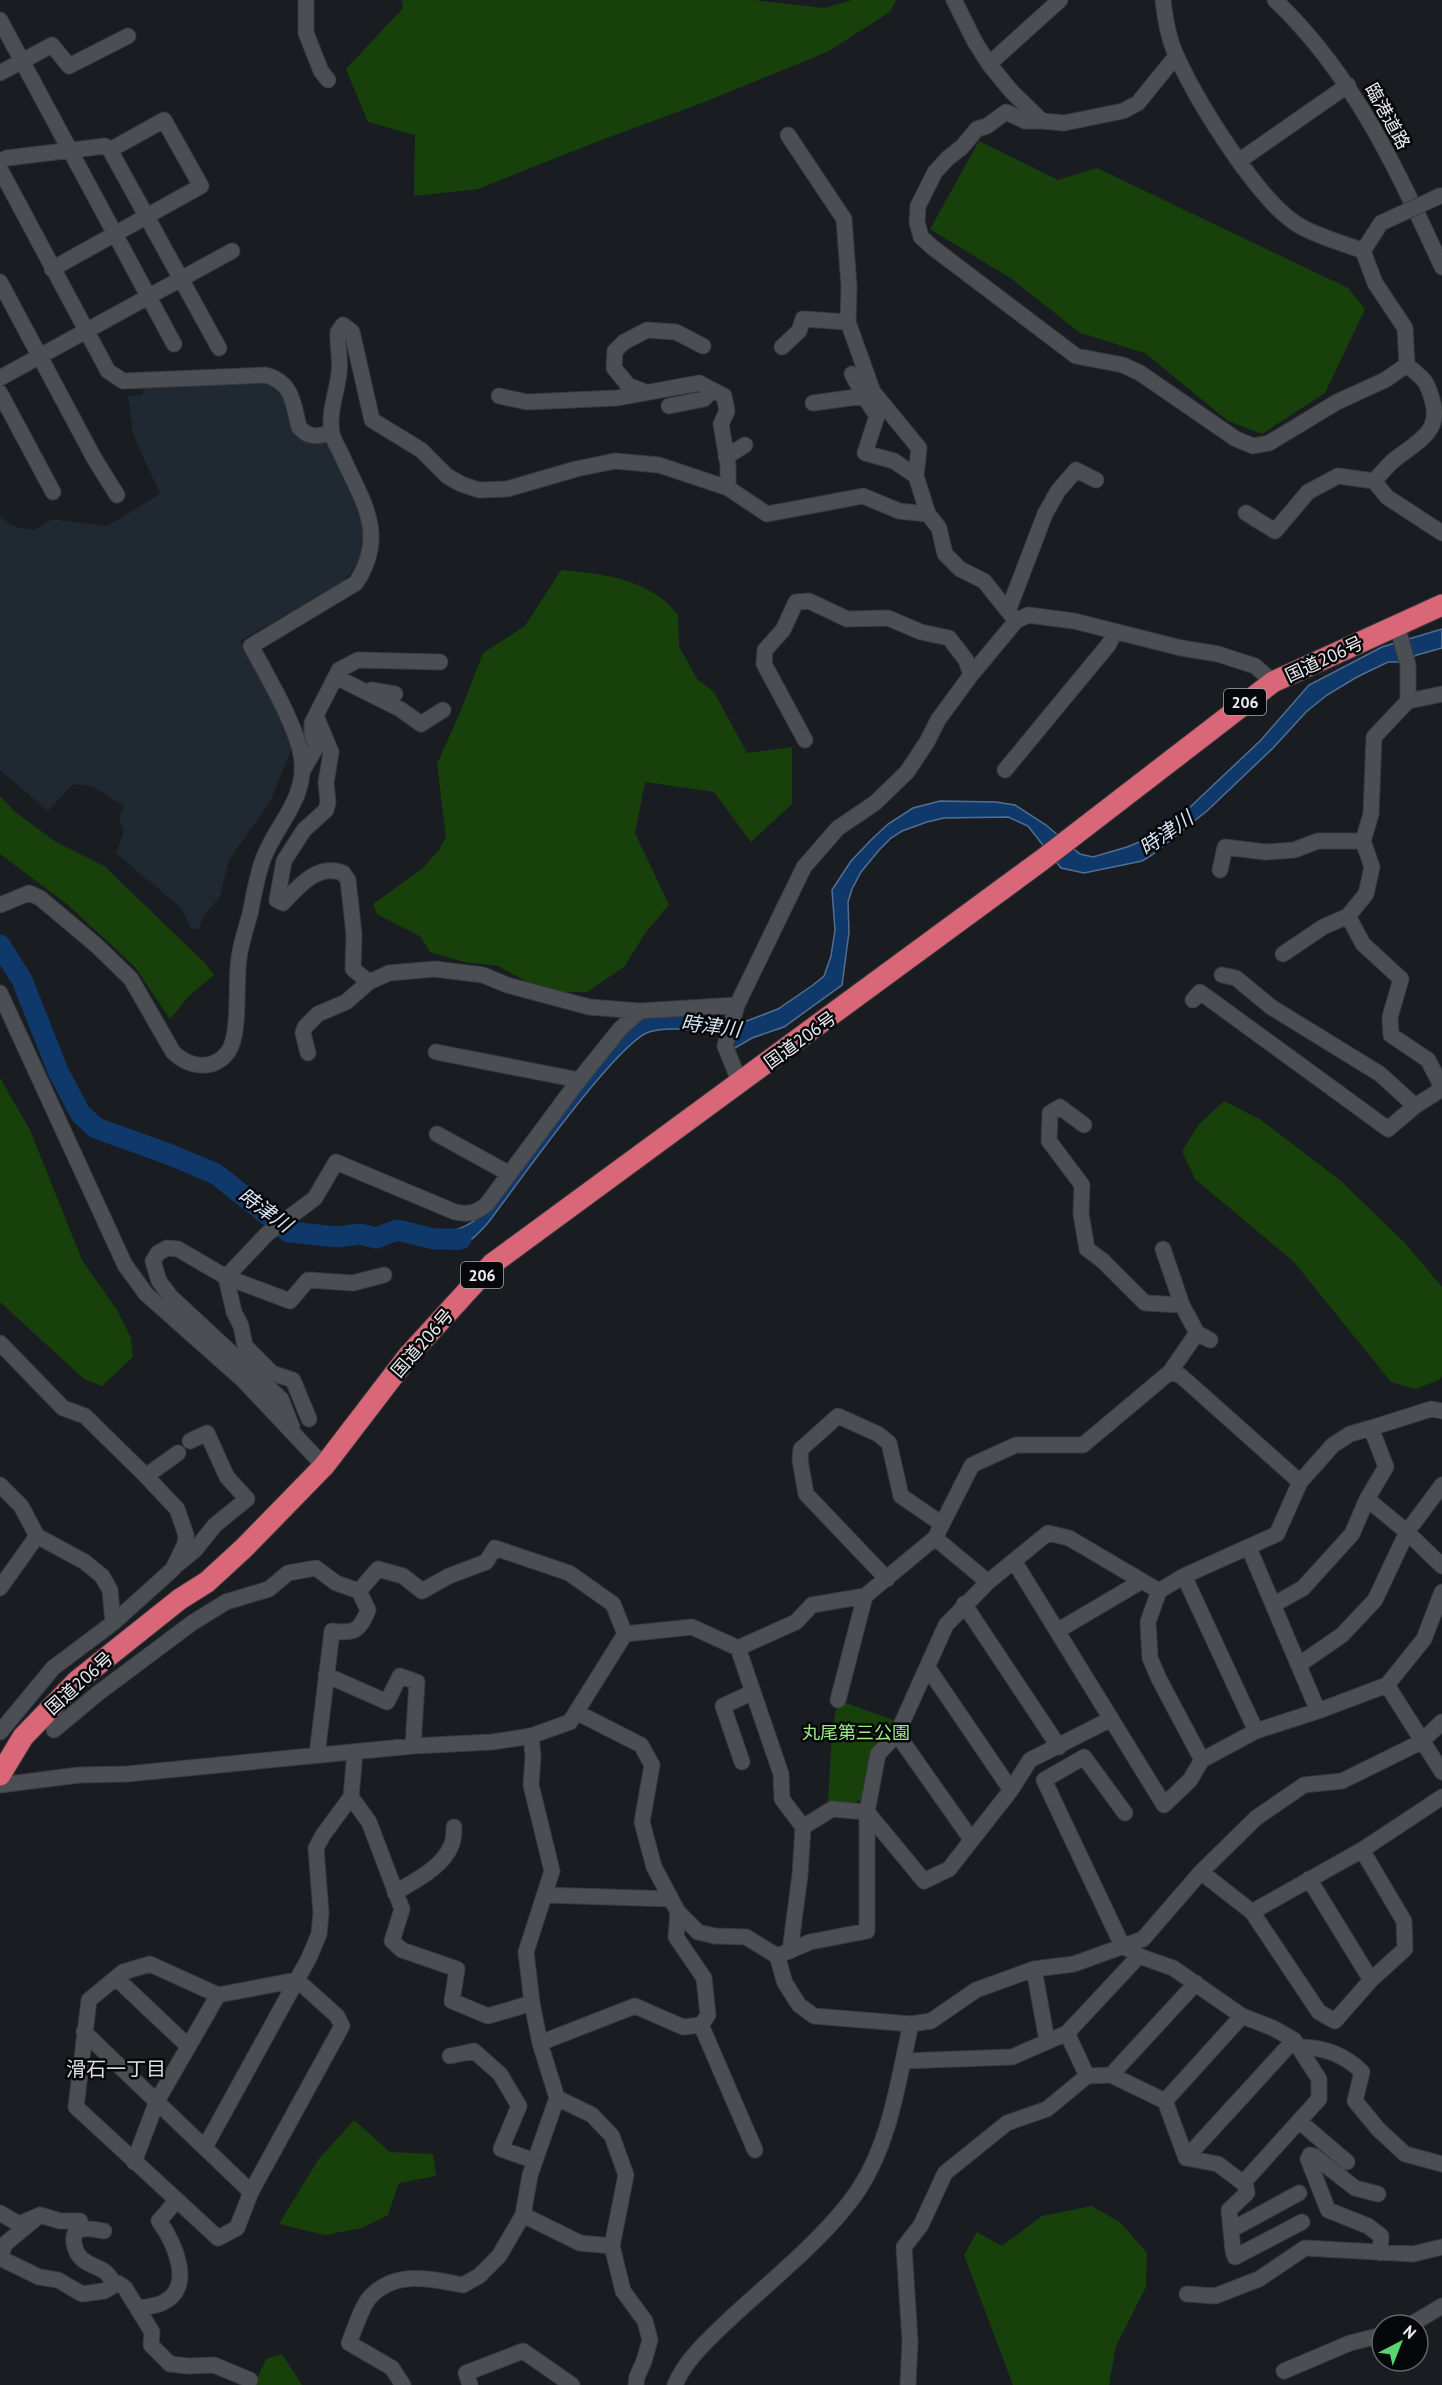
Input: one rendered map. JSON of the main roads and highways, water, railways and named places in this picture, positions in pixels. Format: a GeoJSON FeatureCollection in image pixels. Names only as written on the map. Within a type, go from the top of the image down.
{"type":"FeatureCollection","features":[{"type":"Feature","properties":{"kind":"highway","name":"国道206号"},"geometry":{"type":"LineString","coordinates":[[0,1775],[23,1737],[77,1681],[180,1599],[207,1582],[244,1548],[324,1466],[409,1355],[492,1264],[1042,860],[1273,682],[1398,631],[1442,605]]}},
{"type":"Feature","properties":{"kind":"water","name":"時津川"},"geometry":{"type":"Polygon","coordinates":[[[1442,629],[1442,648],[1401,662],[1388,662],[1327,695],[1306,712],[1273,748],[1208,810],[1142,861],[1084,873],[1061,868],[1028,826],[1008,817],[944,818],[902,831],[880,849],[861,872],[852,889],[848,902],[849,932],[842,985],[784,1027],[752,1038],[735,1048],[722,1034],[676,1029],[649,1032],[634,1042],[590,1088],[487,1224],[476,1235],[456,1249],[431,1241],[432,1235],[460,1228],[484,1213],[632,1025],[647,1016],[662,1013],[744,1022],[778,1009],[824,976],[831,956],[835,930],[832,890],[851,861],[871,840],[888,824],[913,808],[940,801],[996,802],[1015,805],[1046,825],[1080,854],[1093,857],[1127,847],[1144,840],[1187,810],[1261,740],[1309,685],[1382,647],[1442,629]]]}},
{"type":"Feature","properties":{"kind":"waterway","name":"時津川"},"geometry":{"type":"LineString","coordinates":[[0,945],[22,980],[58,1071],[80,1113],[96,1128],[216,1174],[289,1232],[337,1237],[360,1234],[376,1238],[397,1230],[434,1239],[461,1239]]}},
{"type":"Feature","properties":{"kind":"district","name":"滑石一丁目"},"geometry":{"type":"Point","coordinates":[116,2069]}},
{"type":"Feature","properties":{"kind":"park label","name":"丸尾第三公園"},"geometry":{"type":"Point","coordinates":[856,1732]}}]}
